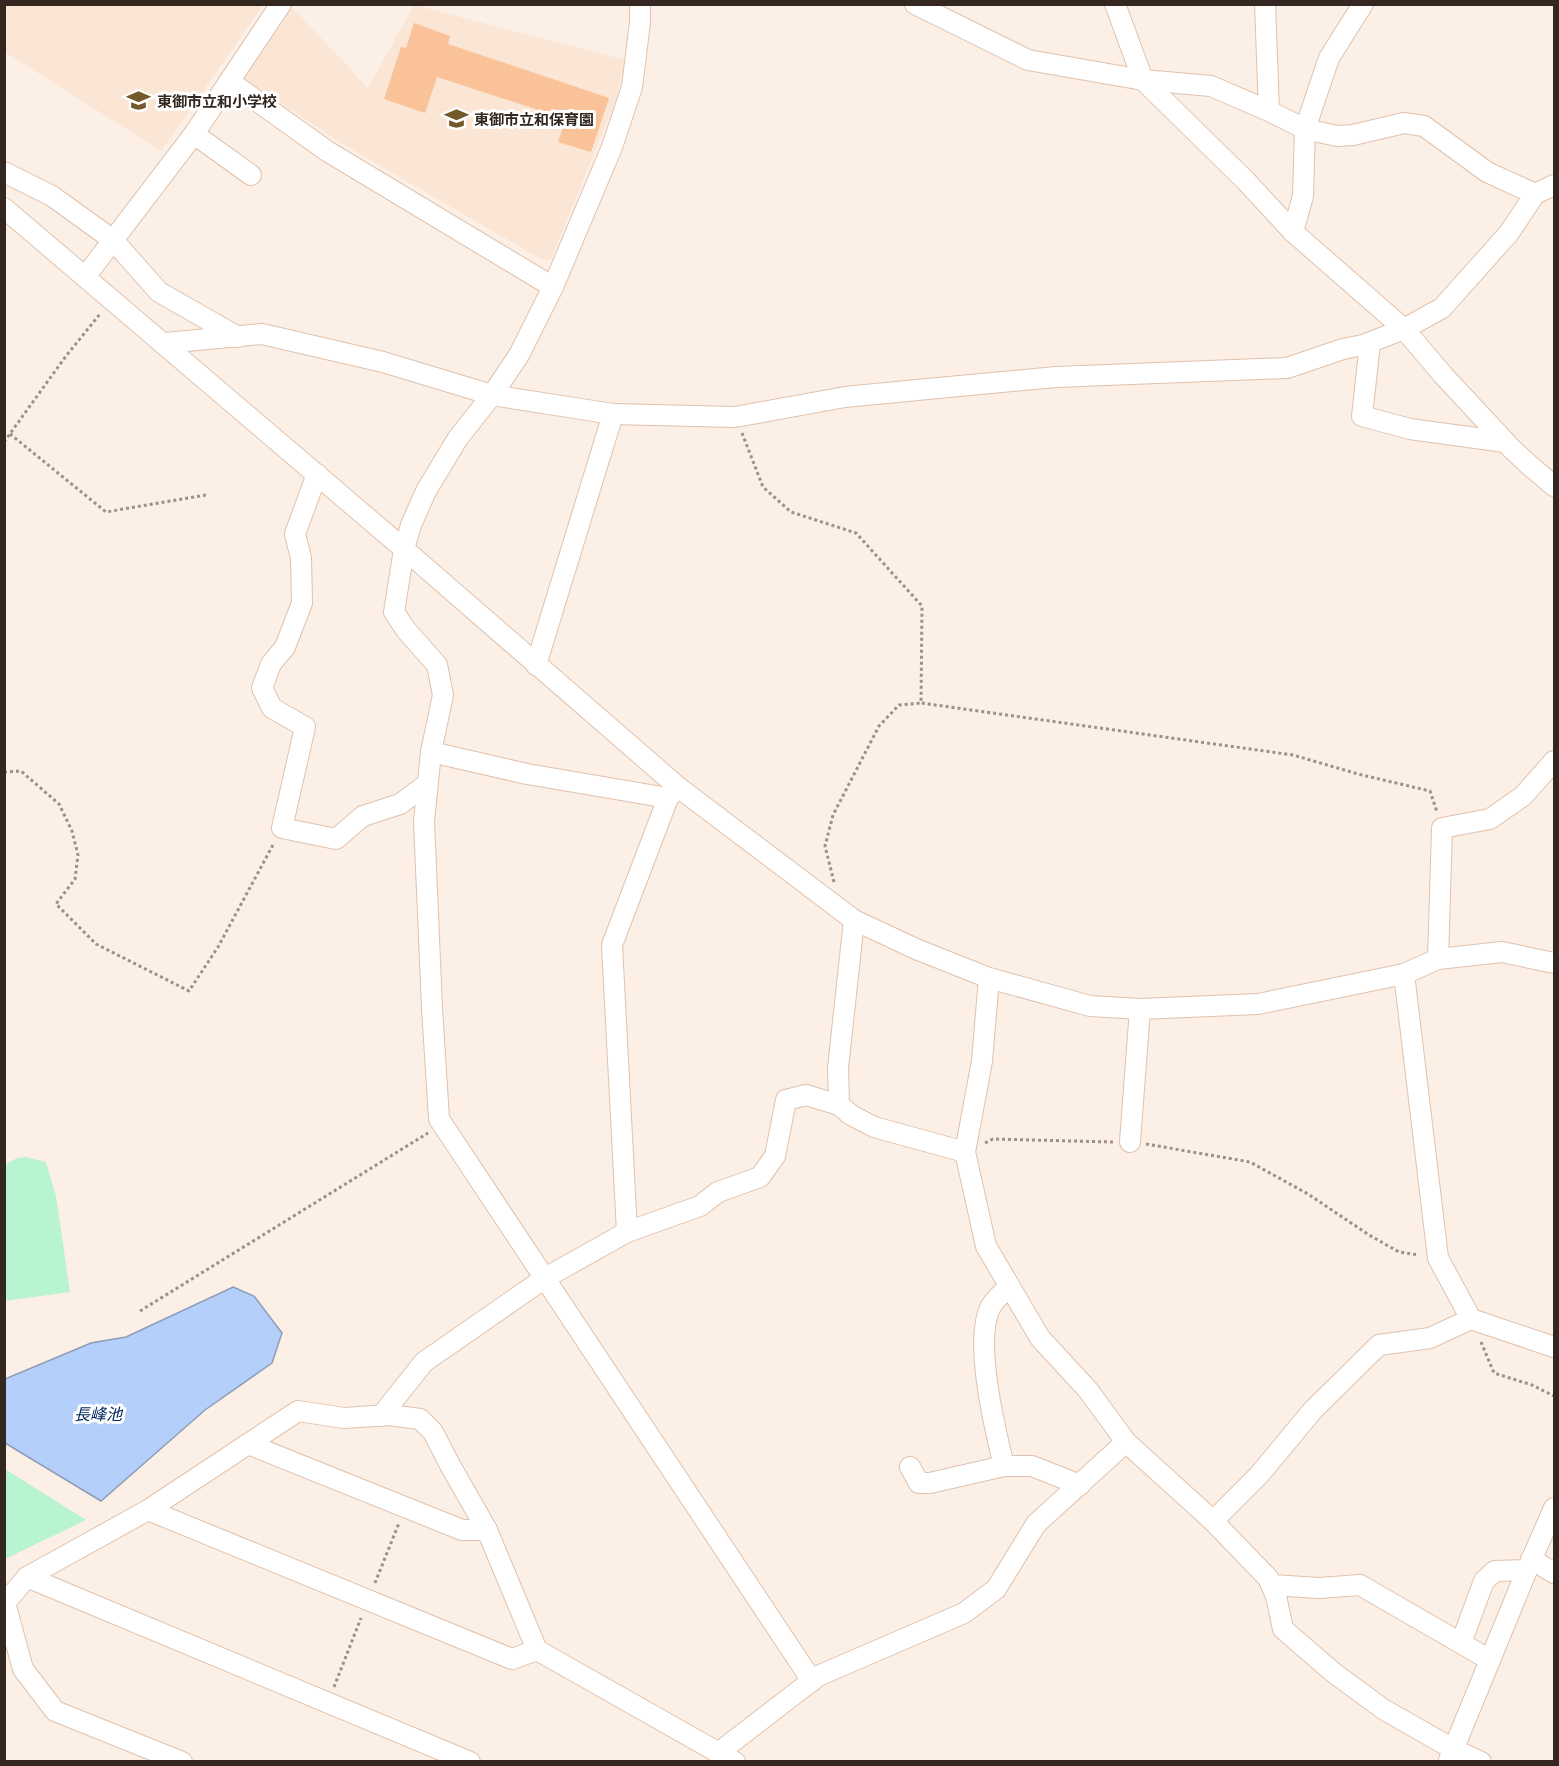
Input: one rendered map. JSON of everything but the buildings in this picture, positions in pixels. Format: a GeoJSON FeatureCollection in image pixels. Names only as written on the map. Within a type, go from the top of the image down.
{"type":"FeatureCollection","features":[{"type":"Feature","properties":{"kind":"street"},"geometry":{"type":"LineString","coordinates":[[85,277],[194,134],[281,4]]}},
{"type":"Feature","properties":{"kind":"street"},"geometry":{"type":"LineString","coordinates":[[640,4],[632,87],[612,147],[553,286],[519,355],[492,395],[458,438],[426,491],[411,525],[404,549],[394,612],[406,630],[437,665],[443,695],[431,752],[424,821],[439,1119],[812,1681]]}},
{"type":"Feature","properties":{"kind":"street"},"geometry":{"type":"LineString","coordinates":[[915,4],[1028,60],[1143,80],[1211,86],[1305,129],[1337,136],[1353,135],[1404,123],[1424,126],[1487,172],[1535,194]]}},
{"type":"Feature","properties":{"kind":"street"},"geometry":{"type":"LineString","coordinates":[[1115,4],[1143,80],[1246,181],[1293,232],[1404,329],[1505,442],[1554,486]]}},
{"type":"Feature","properties":{"kind":"street"},"geometry":{"type":"LineString","coordinates":[[1265,4],[1269,111]]}},
{"type":"Feature","properties":{"kind":"street"},"geometry":{"type":"LineString","coordinates":[[1293,232],[1303,196],[1305,129],[1329,58],[1363,4]]}},
{"type":"Feature","properties":{"kind":"street"},"geometry":{"type":"LineString","coordinates":[[229,81],[327,151],[553,286]]}},
{"type":"Feature","properties":{"kind":"street"},"geometry":{"type":"LineString","coordinates":[[194,134],[251,175]]}},
{"type":"Feature","properties":{"kind":"street"},"geometry":{"type":"LineString","coordinates":[[4,172],[52,196],[113,240],[159,292],[238,337]]}},
{"type":"Feature","properties":{"kind":"street"},"geometry":{"type":"LineString","coordinates":[[165,343],[262,334],[383,362],[492,395],[613,414],[735,417],[845,397],[975,384],[1056,377],[1287,368],[1342,349],[1370,343],[1404,329],[1442,308],[1509,233],[1535,194],[1554,185]]}},
{"type":"Feature","properties":{"kind":"street"},"geometry":{"type":"LineString","coordinates":[[4,208],[404,549],[536,665],[673,793],[847,915],[916,950],[989,978],[1090,1006],[1140,1009],[1258,1004],[1404,974],[1438,959],[1502,952],[1554,963]]}},
{"type":"Feature","properties":{"kind":"street"},"geometry":{"type":"LineString","coordinates":[[1370,343],[1362,416],[1410,429],[1505,442]]}},
{"type":"Feature","properties":{"kind":"street"},"geometry":{"type":"LineString","coordinates":[[536,665],[613,414]]}},
{"type":"Feature","properties":{"kind":"street"},"geometry":{"type":"LineString","coordinates":[[316,474],[295,534],[301,558],[302,603],[285,647],[271,664],[262,688],[272,708],[305,727],[282,828],[336,839],[363,816],[400,804],[427,784]]}},
{"type":"Feature","properties":{"kind":"street"},"geometry":{"type":"LineString","coordinates":[[431,752],[526,774],[673,793]]}},
{"type":"Feature","properties":{"kind":"street"},"geometry":{"type":"LineString","coordinates":[[1438,959],[1442,828],[1490,819],[1523,796],[1554,761]]}},
{"type":"Feature","properties":{"kind":"street"},"geometry":{"type":"LineString","coordinates":[[627,1232],[612,945],[673,793]]}},
{"type":"Feature","properties":{"kind":"street"},"geometry":{"type":"LineString","coordinates":[[839,1104],[838,1068],[847,915]]}},
{"type":"Feature","properties":{"kind":"street"},"geometry":{"type":"LineString","coordinates":[[1404,974],[1438,1258],[1471,1319],[1554,1347]]}},
{"type":"Feature","properties":{"kind":"street"},"geometry":{"type":"LineString","coordinates":[[989,978],[982,1061],[964,1152],[986,1246],[1040,1338],[1088,1390],[1126,1442],[1213,1521],[1268,1578],[1276,1596],[1283,1629],[1334,1673],[1451,1755],[1480,1761]]}},
{"type":"Feature","properties":{"kind":"street"},"geometry":{"type":"LineString","coordinates":[[1130,1142],[1140,1009]]}},
{"type":"Feature","properties":{"kind":"street"},"geometry":{"type":"LineString","coordinates":[[381,1416],[424,1362],[545,1278],[627,1232],[700,1206],[718,1192],[760,1177],[775,1156],[786,1100],[806,1095],[839,1104],[851,1115],[874,1127],[964,1152]]}},
{"type":"Feature","properties":{"kind":"street"},"geometry":{"type":"LineString","coordinates":[[1004,1466],[990,1410],[985,1324],[991,1305],[1009,1286]]}},
{"type":"Feature","properties":{"kind":"street"},"geometry":{"type":"LineString","coordinates":[[1213,1521],[1258,1475],[1313,1410],[1379,1345],[1430,1338],[1471,1319]]}},
{"type":"Feature","properties":{"kind":"street"},"geometry":{"type":"LineString","coordinates":[[182,1761],[56,1711],[23,1669],[5,1604],[27,1577],[148,1510],[298,1411],[344,1418],[381,1416],[420,1419],[433,1432],[487,1530],[537,1650],[726,1757],[818,1676],[964,1613],[996,1589],[1036,1524],[1126,1442]]}},
{"type":"Feature","properties":{"kind":"street"},"geometry":{"type":"LineString","coordinates":[[248,1444],[462,1530],[487,1530]]}},
{"type":"Feature","properties":{"kind":"street"},"geometry":{"type":"LineString","coordinates":[[910,1467],[919,1483],[930,1483],[1004,1466],[1032,1466],[1080,1485]]}},
{"type":"Feature","properties":{"kind":"street"},"geometry":{"type":"LineString","coordinates":[[1451,1755],[1554,1508]]}},
{"type":"Feature","properties":{"kind":"street"},"geometry":{"type":"LineString","coordinates":[[148,1510],[512,1659],[537,1650]]}},
{"type":"Feature","properties":{"kind":"street"},"geometry":{"type":"LineString","coordinates":[[1461,1643],[1484,1581],[1495,1571],[1529,1564],[1554,1574]]}},
{"type":"Feature","properties":{"kind":"street"},"geometry":{"type":"LineString","coordinates":[[27,1577],[470,1761]]}},
{"type":"Feature","properties":{"kind":"street"},"geometry":{"type":"LineString","coordinates":[[1271,1585],[1319,1588],[1360,1585],[1490,1660]]}},
{"type":"Feature","properties":{"kind":"path"},"geometry":{"type":"LineString","coordinates":[[4,442],[66,356],[112,298]]}},
{"type":"Feature","properties":{"kind":"path"},"geometry":{"type":"LineString","coordinates":[[735,417],[763,487],[791,512],[856,533],[922,606],[921,703]]}},
{"type":"Feature","properties":{"kind":"path"},"geometry":{"type":"LineString","coordinates":[[10,434],[106,512],[206,495]]}},
{"type":"Feature","properties":{"kind":"path"},"geometry":{"type":"LineString","coordinates":[[847,915],[837,891],[825,846],[833,815],[879,726],[899,705],[921,703],[1293,755],[1358,774],[1430,791],[1442,828]]}},
{"type":"Feature","properties":{"kind":"path"},"geometry":{"type":"LineString","coordinates":[[4,772],[21,771],[59,804],[72,831],[78,855],[75,879],[56,904],[96,944],[189,991],[218,947],[282,828]]}},
{"type":"Feature","properties":{"kind":"path"},"geometry":{"type":"LineString","coordinates":[[140,1311],[443,1124]]}},
{"type":"Feature","properties":{"kind":"path"},"geometry":{"type":"LineString","coordinates":[[964,1152],[993,1139],[1087,1143],[1130,1142],[1250,1162],[1308,1194],[1399,1252],[1438,1258]]}},
{"type":"Feature","properties":{"kind":"path"},"geometry":{"type":"LineString","coordinates":[[1471,1319],[1494,1373],[1532,1385],[1554,1396]]}},
{"type":"Feature","properties":{"kind":"path"},"geometry":{"type":"LineString","coordinates":[[328,1703],[405,1507]]}},
{"type":"Feature","properties":{"kind":"shaded area","name":"東御市立和小学校"},"geometry":{"type":"Polygon","coordinates":[[[4,5],[263,5],[161,151],[5,52],[4,5]]]}},
{"type":"Feature","properties":{"kind":"shaded area","name":"東御市立和保育園"},"geometry":{"type":"Polygon","coordinates":[[[290,5],[368,88],[414,5],[625,60],[617,97],[551,259],[541,259],[341,143],[242,77],[290,5]]]}},
{"type":"Feature","properties":{"kind":"green space"},"geometry":{"type":"Polygon","coordinates":[[[26,1157],[46,1162],[56,1196],[70,1292],[5,1301],[5,1165],[17,1158],[26,1157]]]}},
{"type":"Feature","properties":{"kind":"green space"},"geometry":{"type":"Polygon","coordinates":[[[5,1469],[86,1520],[5,1559],[5,1469]]]}},
{"type":"Feature","properties":{"kind":"water","name":"長峰池"},"geometry":{"type":"Polygon","coordinates":[[[233,1287],[254,1296],[282,1333],[272,1363],[205,1410],[101,1501],[5,1443],[5,1379],[91,1343],[126,1337],[233,1287]]]}},
{"type":"Feature","properties":{"kind":"place","name":"東御市立和小学校"},"geometry":{"type":"Point","coordinates":[139,101]}},
{"type":"Feature","properties":{"kind":"place","name":"東御市立和保育園"},"geometry":{"type":"Point","coordinates":[456,119]}}]}
